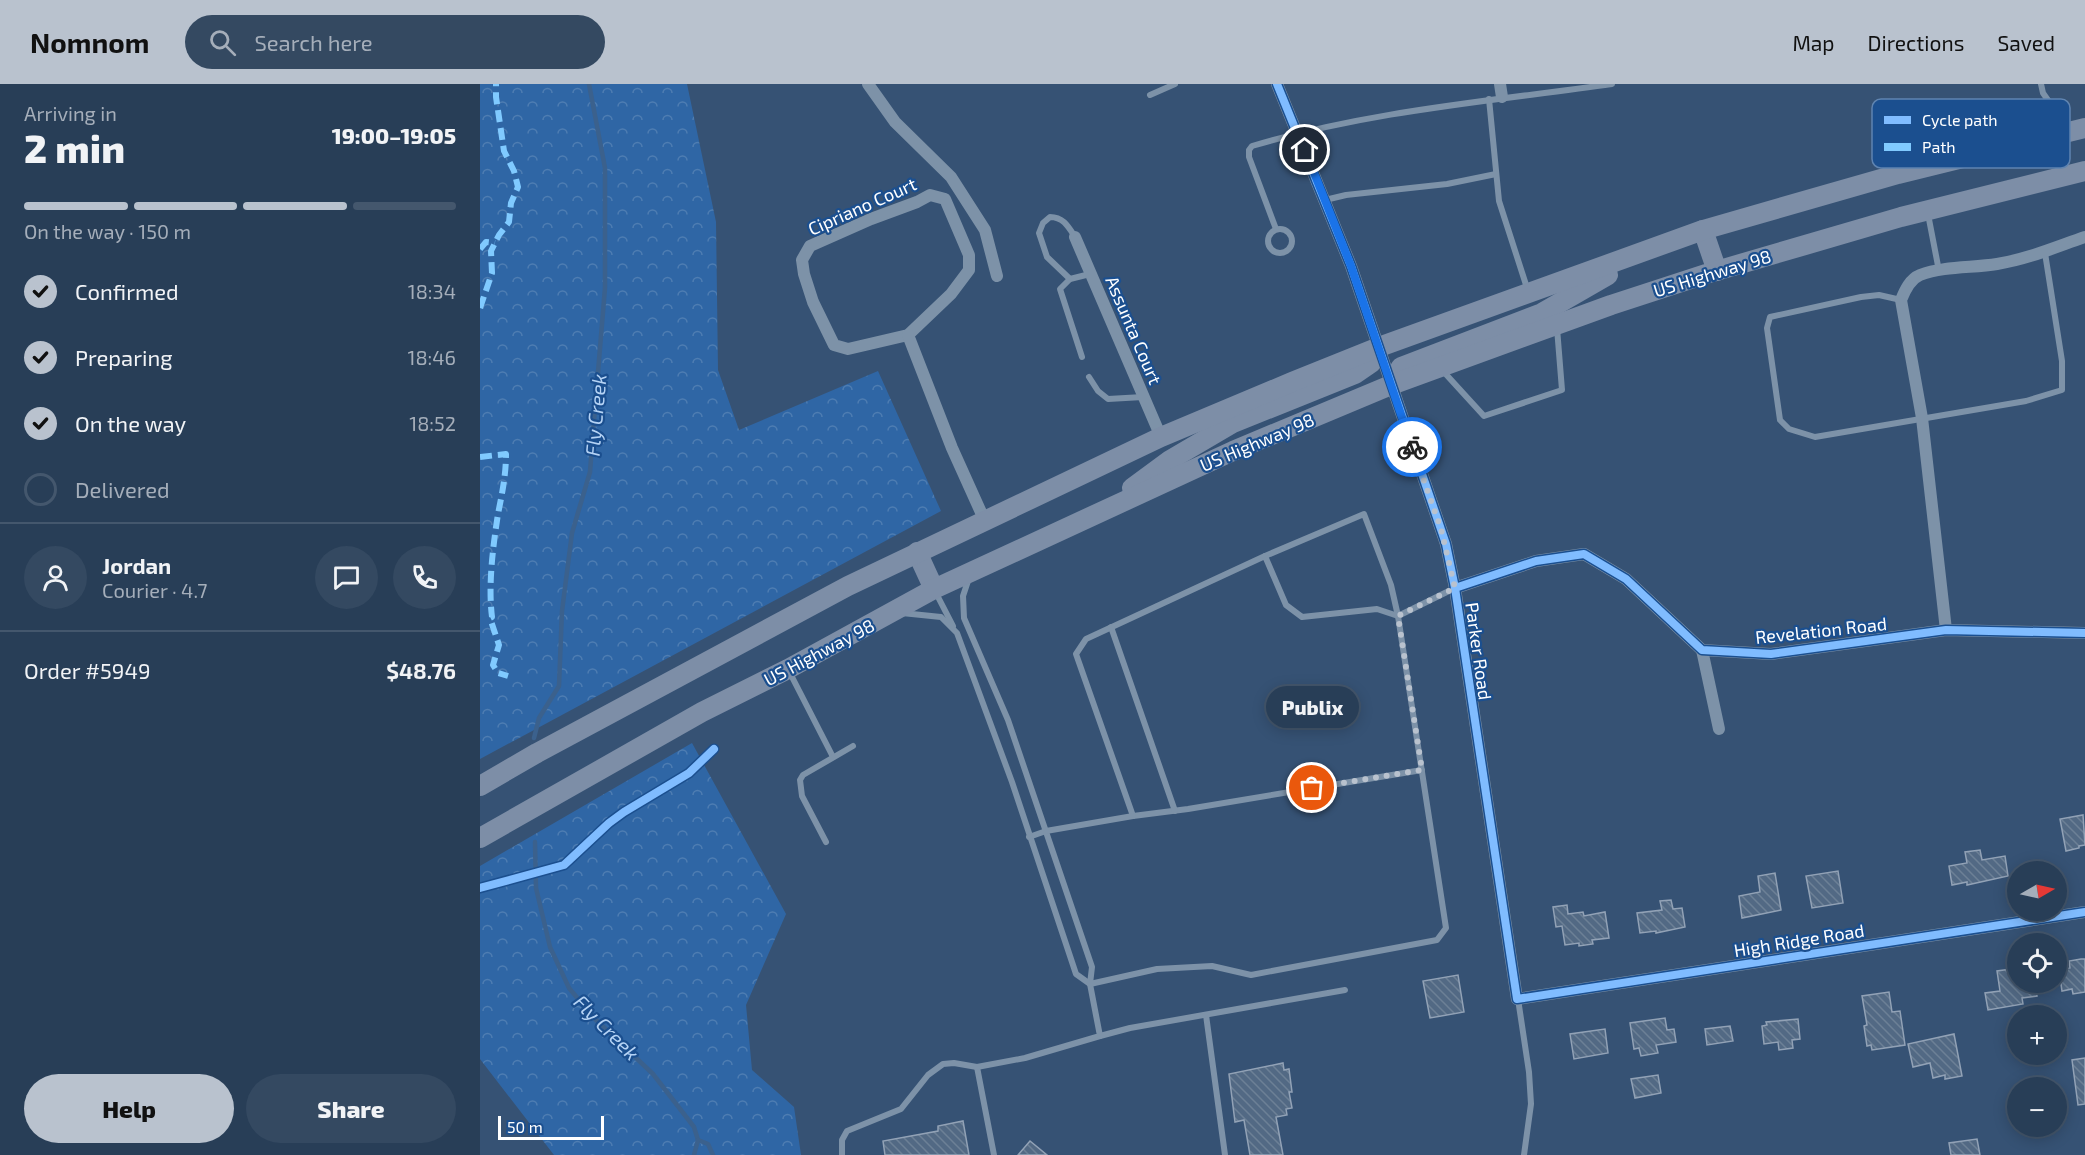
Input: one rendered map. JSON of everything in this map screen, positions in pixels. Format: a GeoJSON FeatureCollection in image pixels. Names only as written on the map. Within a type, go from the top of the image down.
{"type":"FeatureCollection","features":[{"type":"Feature","properties":{"kind":"main road"},"geometry":{"type":"LineString","coordinates":[[480,786],[848,586],[984,519],[1161,437],[1379,347],[1703,230],[1922,168]]}},
{"type":"Feature","properties":{"kind":"main road","name":"US Highway 98"},"geometry":{"type":"LineString","coordinates":[[480,838],[702,712],[788,669],[934,590],[1099,512],[1391,385],[1556,325],[1717,271],[1927,210],[2085,171]]}},
{"type":"Feature","properties":{"kind":"main road"},"geometry":{"type":"LineString","coordinates":[[1703,230],[1717,271]]}},
{"type":"Feature","properties":{"kind":"main road"},"geometry":{"type":"LineString","coordinates":[[1391,385],[1401,367],[1542,313],[1654,248]]}},
{"type":"Feature","properties":{"kind":"main road"},"geometry":{"type":"LineString","coordinates":[[1099,512],[1170,460],[1233,423],[1355,374],[1371,363],[1379,347]]}},
{"type":"Feature","properties":{"kind":"main road"},"geometry":{"type":"LineString","coordinates":[[917,552],[934,590]]}},
{"type":"Feature","properties":{"kind":"street"},"geometry":{"type":"LineString","coordinates":[[868,84],[895,122],[951,177],[985,230],[997,276]]}},
{"type":"Feature","properties":{"kind":"street","name":"Parker Road"},"geometry":{"type":"LineString","coordinates":[[1277,84],[1351,266],[1441,529],[1455,588],[1518,999]]}},
{"type":"Feature","properties":{"kind":"street","name":"Cipriano Court"},"geometry":{"type":"LineString","coordinates":[[930,195],[945,199],[969,255],[969,270],[951,294],[908,335],[848,349],[834,345],[813,302],[802,260],[810,246],[930,195]]}},
{"type":"Feature","properties":{"kind":"street","name":"Assunta Court"},"geometry":{"type":"LineString","coordinates":[[1075,237],[1161,437]]}},
{"type":"Feature","properties":{"kind":"street"},"geometry":{"type":"LineString","coordinates":[[1946,630],[1922,418],[1901,300],[1907,286],[1918,276],[1939,271],[1998,264],[2045,253],[2085,237]]}},
{"type":"Feature","properties":{"kind":"street"},"geometry":{"type":"LineString","coordinates":[[908,335],[952,448],[984,519]]}},
{"type":"Feature","properties":{"kind":"street"},"geometry":{"type":"LineString","coordinates":[[1455,588],[1536,561],[1584,554],[1626,579],[1702,650],[1719,729]]}},
{"type":"Feature","properties":{"kind":"street","name":"Revelation Road"},"geometry":{"type":"LineString","coordinates":[[1702,650],[1771,654],[1946,630],[2085,633]]}},
{"type":"Feature","properties":{"kind":"street","name":"High Ridge Road"},"geometry":{"type":"LineString","coordinates":[[1518,999],[2085,912]]}},
{"type":"Feature","properties":{"kind":"lane"},"geometry":{"type":"LineString","coordinates":[[1150,95],[1175,84]]}},
{"type":"Feature","properties":{"kind":"lane"},"geometry":{"type":"LineString","coordinates":[[1276,229],[1249,157],[1249,150],[1252,146],[1297,132],[1497,93],[1612,84]]}},
{"type":"Feature","properties":{"kind":"lane"},"geometry":{"type":"LineString","coordinates":[[2042,84],[2043,93],[2049,99]]}},
{"type":"Feature","properties":{"kind":"lane"},"geometry":{"type":"LineString","coordinates":[[1497,93],[1498,201],[1529,294]]}},
{"type":"Feature","properties":{"kind":"lane"},"geometry":{"type":"LineString","coordinates":[[1325,200],[1346,195],[1447,184],[1496,174]]}},
{"type":"Feature","properties":{"kind":"lane"},"geometry":{"type":"LineString","coordinates":[[1927,210],[1939,271]]}},
{"type":"Feature","properties":{"kind":"lane"},"geometry":{"type":"LineString","coordinates":[[1070,279],[1047,257],[1039,233],[1043,223],[1050,217],[1057,217],[1066,224],[1075,237]]}},
{"type":"Feature","properties":{"kind":"lane"},"geometry":{"type":"LineString","coordinates":[[1276,229],[1288,231],[1293,238],[1291,247],[1285,252],[1274,251],[1269,245],[1270,234],[1276,229]]}},
{"type":"Feature","properties":{"kind":"lane"},"geometry":{"type":"LineString","coordinates":[[1901,300],[1879,295],[1861,297],[1770,317],[1767,328],[1780,420],[1789,429],[1815,438],[2026,401],[2062,390],[2062,361],[2045,253]]}},
{"type":"Feature","properties":{"kind":"lane"},"geometry":{"type":"LineString","coordinates":[[1082,357],[1060,289],[1070,279],[1091,273]]}},
{"type":"Feature","properties":{"kind":"lane"},"geometry":{"type":"LineString","coordinates":[[1439,367],[1484,416],[1562,390],[1556,325]]}},
{"type":"Feature","properties":{"kind":"lane"},"geometry":{"type":"LineString","coordinates":[[1089,377],[1098,391],[1108,399],[1143,397]]}},
{"type":"Feature","properties":{"kind":"lane"},"geometry":{"type":"LineString","coordinates":[[934,590],[957,633],[1012,782],[1076,975],[1090,984],[1156,969],[1212,966],[1251,975],[1437,940],[1446,928],[1398,616],[1391,585],[1364,514],[1265,556],[1086,639],[1076,654],[1133,816]]}},
{"type":"Feature","properties":{"kind":"lane"},"geometry":{"type":"LineString","coordinates":[[1265,556],[1286,605],[1302,617],[1377,609],[1398,616],[1455,588]]}},
{"type":"Feature","properties":{"kind":"lane"},"geometry":{"type":"LineString","coordinates":[[971,572],[963,596],[964,618],[974,636],[1008,720],[1092,967],[1090,984],[1100,1036]]}},
{"type":"Feature","properties":{"kind":"lane"},"geometry":{"type":"LineString","coordinates":[[893,612],[941,617],[957,633]]}},
{"type":"Feature","properties":{"kind":"lane"},"geometry":{"type":"LineString","coordinates":[[1110,627],[1175,811]]}},
{"type":"Feature","properties":{"kind":"lane"},"geometry":{"type":"LineString","coordinates":[[788,669],[833,757]]}},
{"type":"Feature","properties":{"kind":"lane"},"geometry":{"type":"LineString","coordinates":[[826,842],[802,796],[800,780],[803,775],[853,747]]}},
{"type":"Feature","properties":{"kind":"lane"},"geometry":{"type":"LineString","coordinates":[[1029,837],[1046,831],[1133,816],[1422,770]]}},
{"type":"Feature","properties":{"kind":"lane"},"geometry":{"type":"LineString","coordinates":[[842,1155],[842,1140],[847,1131],[901,1109],[928,1075],[943,1064],[954,1063],[977,1067],[1025,1058],[1130,1028],[1345,990]]}},
{"type":"Feature","properties":{"kind":"lane"},"geometry":{"type":"LineString","coordinates":[[1518,999],[1531,1096],[1530,1120],[1524,1155]]}},
{"type":"Feature","properties":{"kind":"lane"},"geometry":{"type":"LineString","coordinates":[[1206,1015],[1225,1155]]}},
{"type":"Feature","properties":{"kind":"lane"},"geometry":{"type":"LineString","coordinates":[[977,1067],[994,1155]]}},
{"type":"Feature","properties":{"kind":"green space"},"geometry":{"type":"Polygon","coordinates":[[[480,84],[687,84],[716,222],[718,370],[739,430],[878,371],[941,511],[480,759],[480,84]]]}},
{"type":"Feature","properties":{"kind":"green space"},"geometry":{"type":"Polygon","coordinates":[[[692,743],[786,914],[746,1005],[752,1070],[794,1107],[801,1155],[554,1155],[480,1059],[480,866],[692,743]]]}},
{"type":"Feature","properties":{"kind":"building"},"geometry":{"type":"Polygon","coordinates":[[[2083,815],[2085,845],[2066,851],[2060,819],[2083,815]]]}},
{"type":"Feature","properties":{"kind":"building"},"geometry":{"type":"Polygon","coordinates":[[[1980,850],[1982,860],[2005,856],[2007,876],[1967,885],[1967,882],[1952,885],[1949,866],[1967,863],[1965,852],[1980,850]]]}},
{"type":"Feature","properties":{"kind":"building"},"geometry":{"type":"Polygon","coordinates":[[[1838,871],[1843,903],[1812,908],[1806,876],[1838,871]]]}},
{"type":"Feature","properties":{"kind":"building"},"geometry":{"type":"Polygon","coordinates":[[[1775,873],[1781,910],[1742,918],[1739,896],[1760,892],[1758,876],[1775,873]]]}},
{"type":"Feature","properties":{"kind":"building"},"geometry":{"type":"Polygon","coordinates":[[[1671,900],[1673,909],[1682,908],[1685,927],[1656,933],[1656,931],[1640,933],[1637,913],[1662,910],[1660,901],[1671,900]]]}},
{"type":"Feature","properties":{"kind":"building"},"geometry":{"type":"Polygon","coordinates":[[[1567,905],[1568,914],[1583,912],[1584,916],[1605,912],[1609,938],[1592,940],[1593,944],[1565,945],[1562,926],[1556,927],[1553,907],[1567,905]]]}},
{"type":"Feature","properties":{"kind":"building"},"geometry":{"type":"Polygon","coordinates":[[[2085,959],[2085,992],[2073,994],[2072,989],[2067,990],[2069,961],[2085,959]]]}},
{"type":"Feature","properties":{"kind":"building"},"geometry":{"type":"Polygon","coordinates":[[[2007,970],[2007,993],[2037,993],[2037,996],[2022,998],[2023,1004],[1988,1010],[1985,993],[2000,991],[1997,971],[2007,970]]]}},
{"type":"Feature","properties":{"kind":"building"},"geometry":{"type":"Polygon","coordinates":[[[1458,975],[1464,1012],[1430,1018],[1423,981],[1458,975]]]}},
{"type":"Feature","properties":{"kind":"building"},"geometry":{"type":"Polygon","coordinates":[[[1889,992],[1892,1012],[1900,1011],[1905,1045],[1872,1050],[1871,1045],[1867,1046],[1864,1026],[1867,1025],[1862,996],[1889,992]]]}},
{"type":"Feature","properties":{"kind":"building"},"geometry":{"type":"Polygon","coordinates":[[[1665,1018],[1667,1030],[1674,1029],[1676,1042],[1656,1045],[1658,1053],[1641,1056],[1639,1048],[1634,1049],[1630,1023],[1665,1018]]]}},
{"type":"Feature","properties":{"kind":"building"},"geometry":{"type":"Polygon","coordinates":[[[1798,1019],[1800,1039],[1792,1040],[1793,1048],[1779,1050],[1778,1042],[1764,1044],[1762,1026],[1767,1025],[1766,1022],[1798,1019]]]}},
{"type":"Feature","properties":{"kind":"building"},"geometry":{"type":"Polygon","coordinates":[[[1730,1026],[1733,1041],[1707,1045],[1705,1029],[1730,1026]]]}},
{"type":"Feature","properties":{"kind":"building"},"geometry":{"type":"Polygon","coordinates":[[[1605,1029],[1608,1053],[1574,1059],[1570,1034],[1605,1029]]]}},
{"type":"Feature","properties":{"kind":"building"},"geometry":{"type":"Polygon","coordinates":[[[1954,1034],[1962,1076],[1945,1079],[1945,1075],[1933,1078],[1930,1063],[1913,1067],[1908,1044],[1954,1034]]]}},
{"type":"Feature","properties":{"kind":"building"},"geometry":{"type":"Polygon","coordinates":[[[2085,1058],[2085,1104],[2078,1105],[2072,1060],[2085,1058]]]}},
{"type":"Feature","properties":{"kind":"building"},"geometry":{"type":"Polygon","coordinates":[[[1283,1063],[1284,1070],[1289,1069],[1292,1108],[1286,1109],[1287,1115],[1276,1117],[1283,1155],[1250,1155],[1244,1120],[1235,1122],[1229,1074],[1283,1063]]]}},
{"type":"Feature","properties":{"kind":"building"},"geometry":{"type":"Polygon","coordinates":[[[1658,1075],[1661,1093],[1635,1098],[1631,1079],[1658,1075]]]}},
{"type":"Feature","properties":{"kind":"building"},"geometry":{"type":"Polygon","coordinates":[[[963,1121],[969,1155],[885,1155],[883,1141],[938,1131],[938,1126],[963,1121]]]}},
{"type":"Feature","properties":{"kind":"building"},"geometry":{"type":"Polygon","coordinates":[[[1977,1139],[1980,1155],[1951,1155],[1949,1143],[1977,1139]]]}},
{"type":"Feature","properties":{"kind":"building"},"geometry":{"type":"Polygon","coordinates":[[[1030,1141],[1047,1155],[1018,1155],[1030,1141]]]}},
{"type":"Feature","properties":{"kind":"waterway","name":"Fly Creek"},"geometry":{"type":"LineString","coordinates":[[534,738],[539,718],[559,686],[562,611],[572,533],[590,472],[605,288],[605,168],[589,84]]}},
{"type":"Feature","properties":{"kind":"waterway","name":"Fly Creek"},"geometry":{"type":"LineString","coordinates":[[535,842],[536,888],[550,947],[569,988],[595,1019],[653,1074],[694,1127],[698,1140],[708,1144],[713,1155]]}},
{"type":"Feature","properties":{"kind":"waterway"},"geometry":{"type":"LineString","coordinates":[[694,1155],[698,1140]]}},
{"type":"Feature","properties":{"kind":"marked path"},"geometry":{"type":"LineString","coordinates":[[480,308],[492,273],[491,251],[509,222],[511,203],[518,187],[514,171],[504,151],[496,84]]}},
{"type":"Feature","properties":{"kind":"marked path"},"geometry":{"type":"LineString","coordinates":[[480,249],[486,242],[495,243]]}},
{"type":"Feature","properties":{"kind":"marked path"},"geometry":{"type":"LineString","coordinates":[[480,457],[506,454],[505,477],[493,552],[492,617],[490,618],[499,645],[493,665],[498,673],[508,676]]}},
{"type":"Feature","properties":{"kind":"cycle path"},"geometry":{"type":"LineString","coordinates":[[1277,84],[1351,266],[1446,544],[1455,588],[1517,999],[2085,912]]}},
{"type":"Feature","properties":{"kind":"cycle path"},"geometry":{"type":"LineString","coordinates":[[1455,588],[1536,561],[1584,554],[1626,579],[1702,650],[1771,654],[1946,630],[2085,633]]}},
{"type":"Feature","properties":{"kind":"cycle path"},"geometry":{"type":"LineString","coordinates":[[480,888],[564,865],[609,823],[689,773],[714,749]]}},
{"type":"Feature","properties":{"kind":"way so far"},"geometry":{"type":"LineString","coordinates":[[1312,788],[1422,770],[1398,616],[1455,588],[1446,544],[1412,447]]}},
{"type":"Feature","properties":{"kind":"place","name":"Publix"},"geometry":{"type":"Point","coordinates":[1312,788]}},
{"type":"Feature","properties":{"kind":"route"},"geometry":{"type":"LineString","coordinates":[[1305,150],[1351,266],[1412,447]]}}]}
